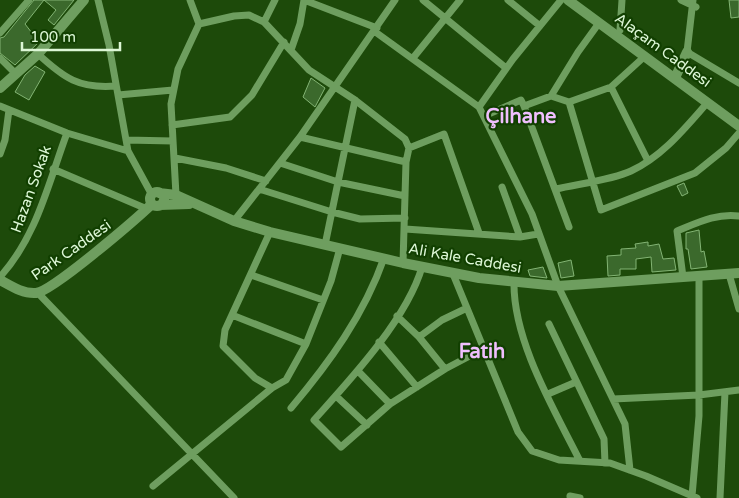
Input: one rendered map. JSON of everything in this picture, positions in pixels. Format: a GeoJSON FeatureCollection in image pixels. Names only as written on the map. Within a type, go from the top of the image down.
{"type":"FeatureCollection","features":[{"type":"Feature","properties":{"kind":"main road"},"geometry":{"type":"LineString","coordinates":[[0,88],[38,54],[84,0]]}},
{"type":"Feature","properties":{"kind":"main road","name":"Alaçam Caddesi"},"geometry":{"type":"LineString","coordinates":[[568,0],[645,56],[677,75],[739,118]]}},
{"type":"Feature","properties":{"kind":"main road","name":"Alaçam Caddesi"},"geometry":{"type":"LineString","coordinates":[[578,0],[620,30],[739,126]]}},
{"type":"Feature","properties":{"kind":"main road"},"geometry":{"type":"LineString","coordinates":[[677,75],[687,52]]}},
{"type":"Feature","properties":{"kind":"main road","name":"Ali Kale Caddesi"},"geometry":{"type":"LineString","coordinates":[[154,201],[176,196],[193,205],[234,221],[270,232],[453,274],[514,282],[558,286],[734,274]]}},
{"type":"Feature","properties":{"kind":"main road","name":"Ali Kale Caddesi"},"geometry":{"type":"LineString","coordinates":[[154,201],[193,205]]}},
{"type":"Feature","properties":{"kind":"main road","name":"Park Caddesi"},"geometry":{"type":"LineString","coordinates":[[0,278],[27,293],[38,293],[125,230],[154,201]]}},
{"type":"Feature","properties":{"kind":"street"},"geometry":{"type":"LineString","coordinates":[[0,33],[29,0]]}},
{"type":"Feature","properties":{"kind":"street"},"geometry":{"type":"LineString","coordinates":[[98,0],[128,151],[154,201]]}},
{"type":"Feature","properties":{"kind":"street"},"geometry":{"type":"LineString","coordinates":[[176,196],[172,125],[174,90],[178,69],[199,24],[190,0]]}},
{"type":"Feature","properties":{"kind":"street"},"geometry":{"type":"LineString","coordinates":[[264,22],[275,0]]}},
{"type":"Feature","properties":{"kind":"street"},"geometry":{"type":"LineString","coordinates":[[291,50],[304,0],[376,29],[479,107],[532,214],[558,286],[625,424],[630,470]]}},
{"type":"Feature","properties":{"kind":"street"},"geometry":{"type":"LineString","coordinates":[[234,221],[300,137],[395,0]]}},
{"type":"Feature","properties":{"kind":"street"},"geometry":{"type":"LineString","coordinates":[[423,0],[506,68]]}},
{"type":"Feature","properties":{"kind":"street"},"geometry":{"type":"LineString","coordinates":[[413,58],[460,0]]}},
{"type":"Feature","properties":{"kind":"street"},"geometry":{"type":"LineString","coordinates":[[508,0],[540,26]]}},
{"type":"Feature","properties":{"kind":"street"},"geometry":{"type":"LineString","coordinates":[[479,107],[506,68],[561,0]]}},
{"type":"Feature","properties":{"kind":"street"},"geometry":{"type":"LineString","coordinates":[[620,30],[622,0]]}},
{"type":"Feature","properties":{"kind":"street"},"geometry":{"type":"LineString","coordinates":[[681,0],[694,4],[687,52],[739,83]]}},
{"type":"Feature","properties":{"kind":"street"},"geometry":{"type":"LineString","coordinates":[[199,24],[234,16],[249,15],[264,22],[308,70],[355,100],[405,139],[410,148],[406,162],[403,263]]}},
{"type":"Feature","properties":{"kind":"street"},"geometry":{"type":"LineString","coordinates":[[524,106],[551,96],[578,52],[599,23]]}},
{"type":"Feature","properties":{"kind":"street"},"geometry":{"type":"LineString","coordinates":[[172,125],[230,117],[252,96],[284,42]]}},
{"type":"Feature","properties":{"kind":"street"},"geometry":{"type":"LineString","coordinates":[[38,54],[72,81],[94,86],[116,86]]}},
{"type":"Feature","properties":{"kind":"street"},"geometry":{"type":"LineString","coordinates":[[551,96],[569,102],[612,87],[645,56]]}},
{"type":"Feature","properties":{"kind":"street"},"geometry":{"type":"LineString","coordinates":[[0,58],[16,74]]}},
{"type":"Feature","properties":{"kind":"street"},"geometry":{"type":"LineString","coordinates":[[612,87],[648,161]]}},
{"type":"Feature","properties":{"kind":"street"},"geometry":{"type":"LineString","coordinates":[[118,95],[174,90]]}},
{"type":"Feature","properties":{"kind":"street"},"geometry":{"type":"LineString","coordinates":[[325,245],[355,100]]}},
{"type":"Feature","properties":{"kind":"street"},"geometry":{"type":"LineString","coordinates":[[484,116],[521,100],[556,189],[568,227]]}},
{"type":"Feature","properties":{"kind":"street"},"geometry":{"type":"LineString","coordinates":[[569,102],[594,180],[601,210],[695,172],[726,148],[739,133]]}},
{"type":"Feature","properties":{"kind":"street"},"geometry":{"type":"LineString","coordinates":[[556,189],[630,172],[648,161],[680,134],[708,102]]}},
{"type":"Feature","properties":{"kind":"street"},"geometry":{"type":"LineString","coordinates":[[0,106],[66,133],[128,151]]}},
{"type":"Feature","properties":{"kind":"street"},"geometry":{"type":"LineString","coordinates":[[0,154],[5,140],[9,110]]}},
{"type":"Feature","properties":{"kind":"street","name":"Hazan Sokak"},"geometry":{"type":"LineString","coordinates":[[0,278],[20,252],[32,230],[66,133]]}},
{"type":"Feature","properties":{"kind":"street"},"geometry":{"type":"LineString","coordinates":[[410,148],[444,134],[479,233]]}},
{"type":"Feature","properties":{"kind":"street"},"geometry":{"type":"LineString","coordinates":[[300,137],[406,162]]}},
{"type":"Feature","properties":{"kind":"street"},"geometry":{"type":"LineString","coordinates":[[126,140],[173,141]]}},
{"type":"Feature","properties":{"kind":"street"},"geometry":{"type":"LineString","coordinates":[[175,158],[226,168],[266,181]]}},
{"type":"Feature","properties":{"kind":"street"},"geometry":{"type":"LineString","coordinates":[[280,163],[338,182],[405,196]]}},
{"type":"Feature","properties":{"kind":"street"},"geometry":{"type":"LineString","coordinates":[[54,169],[154,201]]}},
{"type":"Feature","properties":{"kind":"street"},"geometry":{"type":"LineString","coordinates":[[502,187],[520,237]]}},
{"type":"Feature","properties":{"kind":"street"},"geometry":{"type":"LineString","coordinates":[[260,189],[360,219],[405,218]]}},
{"type":"Feature","properties":{"kind":"street"},"geometry":{"type":"LineString","coordinates":[[683,277],[677,231],[711,217],[728,214],[739,216]]}},
{"type":"Feature","properties":{"kind":"street"},"geometry":{"type":"LineString","coordinates":[[405,229],[520,237],[538,234]]}},
{"type":"Feature","properties":{"kind":"street"},"geometry":{"type":"LineString","coordinates":[[270,232],[225,330],[223,346],[255,378],[272,388]]}},
{"type":"Feature","properties":{"kind":"street"},"geometry":{"type":"LineString","coordinates":[[153,486],[272,388],[286,380],[306,344],[340,248]]}},
{"type":"Feature","properties":{"kind":"street"},"geometry":{"type":"LineString","coordinates":[[291,408],[318,376],[347,335],[373,289],[384,258]]}},
{"type":"Feature","properties":{"kind":"street"},"geometry":{"type":"LineString","coordinates":[[422,267],[417,284],[379,342],[358,371],[314,420],[341,447],[390,404],[445,369],[482,349]]}},
{"type":"Feature","properties":{"kind":"street"},"geometry":{"type":"LineString","coordinates":[[453,274],[482,349],[518,432],[532,451],[559,460],[605,463],[630,470],[694,497],[699,395],[699,276]]}},
{"type":"Feature","properties":{"kind":"street"},"geometry":{"type":"LineString","coordinates":[[734,274],[739,309]]}},
{"type":"Feature","properties":{"kind":"street"},"geometry":{"type":"LineString","coordinates":[[251,275],[323,300]]}},
{"type":"Feature","properties":{"kind":"street"},"geometry":{"type":"LineString","coordinates":[[514,282],[514,303],[521,335],[580,461]]}},
{"type":"Feature","properties":{"kind":"street"},"geometry":{"type":"LineString","coordinates":[[38,293],[234,498]]}},
{"type":"Feature","properties":{"kind":"street"},"geometry":{"type":"LineString","coordinates":[[419,337],[442,320],[467,308]]}},
{"type":"Feature","properties":{"kind":"street"},"geometry":{"type":"LineString","coordinates":[[232,315],[306,344]]}},
{"type":"Feature","properties":{"kind":"street"},"geometry":{"type":"LineString","coordinates":[[397,316],[419,337],[445,369]]}},
{"type":"Feature","properties":{"kind":"street"},"geometry":{"type":"LineString","coordinates":[[549,324],[604,439],[605,463]]}},
{"type":"Feature","properties":{"kind":"street"},"geometry":{"type":"LineString","coordinates":[[379,342],[416,387]]}},
{"type":"Feature","properties":{"kind":"street"},"geometry":{"type":"LineString","coordinates":[[358,371],[390,404]]}},
{"type":"Feature","properties":{"kind":"street"},"geometry":{"type":"LineString","coordinates":[[548,394],[576,382]]}},
{"type":"Feature","properties":{"kind":"street"},"geometry":{"type":"LineString","coordinates":[[613,399],[699,395],[739,390]]}},
{"type":"Feature","properties":{"kind":"street"},"geometry":{"type":"LineString","coordinates":[[720,498],[725,392]]}},
{"type":"Feature","properties":{"kind":"street"},"geometry":{"type":"LineString","coordinates":[[336,396],[367,425]]}},
{"type":"Feature","properties":{"kind":"street"},"geometry":{"type":"LineString","coordinates":[[570,496],[580,498]]}},
{"type":"Feature","properties":{"kind":"building"},"geometry":{"type":"Polygon","coordinates":[[[34,0],[44,0],[25,24],[39,42],[15,65],[0,53],[0,38],[4,37],[34,0]]]}},
{"type":"Feature","properties":{"kind":"building"},"geometry":{"type":"Polygon","coordinates":[[[44,0],[74,0],[54,25],[48,20],[56,10],[44,0]]]}},
{"type":"Feature","properties":{"kind":"building"},"geometry":{"type":"Polygon","coordinates":[[[729,0],[739,0],[739,17],[731,18],[729,0]]]}},
{"type":"Feature","properties":{"kind":"building"},"geometry":{"type":"Polygon","coordinates":[[[35,66],[45,72],[29,100],[15,92],[25,75],[35,66]]]}},
{"type":"Feature","properties":{"kind":"building"},"geometry":{"type":"Polygon","coordinates":[[[311,78],[325,88],[315,107],[303,97],[311,78]]]}},
{"type":"Feature","properties":{"kind":"building"},"geometry":{"type":"Polygon","coordinates":[[[684,183],[688,193],[682,196],[677,186],[684,183]]]}},
{"type":"Feature","properties":{"kind":"building"},"geometry":{"type":"Polygon","coordinates":[[[699,230],[701,252],[704,251],[707,267],[691,269],[688,249],[686,249],[686,233],[699,230]]]}},
{"type":"Feature","properties":{"kind":"building"},"geometry":{"type":"Polygon","coordinates":[[[648,242],[648,246],[659,244],[663,259],[674,258],[676,270],[652,272],[651,257],[636,259],[636,269],[620,269],[620,275],[608,276],[607,256],[621,255],[621,249],[636,248],[635,244],[648,242]]]}},
{"type":"Feature","properties":{"kind":"building"},"geometry":{"type":"Polygon","coordinates":[[[571,260],[574,276],[561,278],[558,263],[571,260]]]}},
{"type":"Feature","properties":{"kind":"building"},"geometry":{"type":"Polygon","coordinates":[[[543,267],[547,278],[530,276],[528,270],[543,267]]]}},
{"type":"Feature","properties":{"kind":"district","name":"Çilhane"},"geometry":{"type":"Point","coordinates":[521,117]}},
{"type":"Feature","properties":{"kind":"district","name":"Fatih"},"geometry":{"type":"Point","coordinates":[482,352]}}]}
